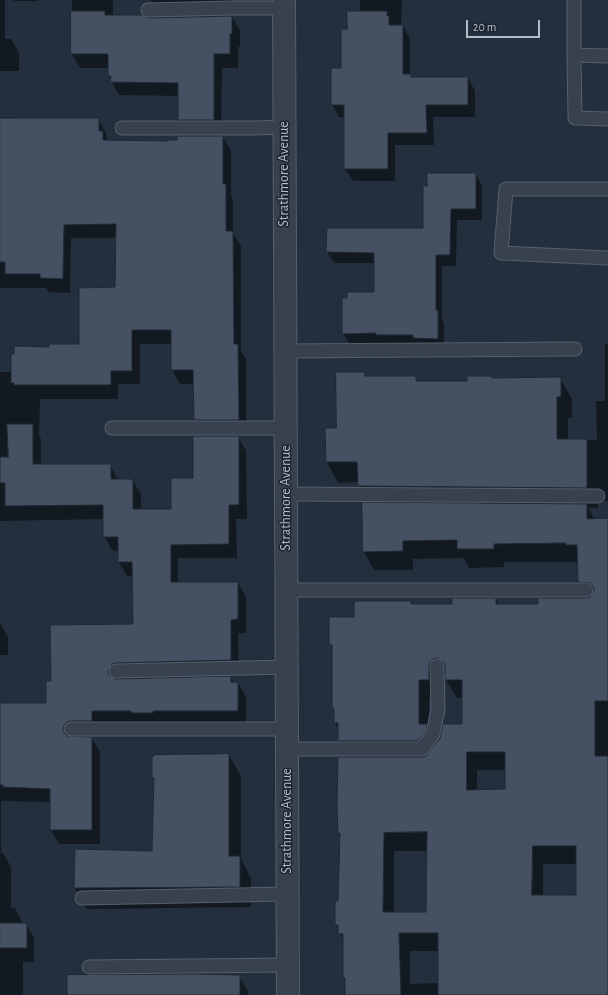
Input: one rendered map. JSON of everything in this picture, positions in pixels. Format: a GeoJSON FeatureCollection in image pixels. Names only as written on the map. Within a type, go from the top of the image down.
{"type":"FeatureCollection","features":[{"type":"Feature","properties":{"kind":"street","name":"Strathmore Avenue"},"geometry":{"type":"LineString","coordinates":[[284,4],[288,995]]}},
{"type":"Feature","properties":{"kind":"lane"},"geometry":{"type":"LineString","coordinates":[[574,0],[575,118],[608,119]]}},
{"type":"Feature","properties":{"kind":"lane"},"geometry":{"type":"LineString","coordinates":[[148,10],[232,8],[284,4]]}},
{"type":"Feature","properties":{"kind":"lane"},"geometry":{"type":"LineString","coordinates":[[574,55],[608,56]]}},
{"type":"Feature","properties":{"kind":"lane"},"geometry":{"type":"LineString","coordinates":[[122,128],[284,127]]}},
{"type":"Feature","properties":{"kind":"lane"},"geometry":{"type":"LineString","coordinates":[[608,189],[506,189],[501,253],[608,258]]}},
{"type":"Feature","properties":{"kind":"lane"},"geometry":{"type":"LineString","coordinates":[[285,351],[575,349]]}},
{"type":"Feature","properties":{"kind":"lane"},"geometry":{"type":"LineString","coordinates":[[112,428],[286,428]]}},
{"type":"Feature","properties":{"kind":"lane"},"geometry":{"type":"LineString","coordinates":[[286,494],[598,496]]}},
{"type":"Feature","properties":{"kind":"lane"},"geometry":{"type":"LineString","coordinates":[[286,590],[586,590]]}},
{"type":"Feature","properties":{"kind":"lane"},"geometry":{"type":"LineString","coordinates":[[71,729],[287,739],[422,750],[433,734],[438,709],[437,666]]}},
{"type":"Feature","properties":{"kind":"lane"},"geometry":{"type":"LineString","coordinates":[[116,671],[287,668]]}},
{"type":"Feature","properties":{"kind":"lane"},"geometry":{"type":"LineString","coordinates":[[82,898],[287,894]]}},
{"type":"Feature","properties":{"kind":"lane"},"geometry":{"type":"LineString","coordinates":[[89,967],[288,965]]}},
{"type":"Feature","properties":{"kind":"building"},"geometry":{"type":"Polygon","coordinates":[[[71,11],[105,11],[105,15],[142,15],[148,18],[232,16],[230,54],[214,54],[214,120],[178,120],[178,83],[110,82],[111,76],[108,76],[108,54],[71,54],[71,11]]]}},
{"type":"Feature","properties":{"kind":"building"},"geometry":{"type":"Polygon","coordinates":[[[347,11],[387,11],[387,16],[389,16],[389,25],[403,25],[403,74],[411,74],[411,77],[468,77],[468,105],[426,105],[427,133],[388,133],[388,169],[344,169],[344,105],[331,105],[331,68],[341,68],[341,29],[347,29],[347,11]]]}},
{"type":"Feature","properties":{"kind":"building"},"geometry":{"type":"Polygon","coordinates":[[[0,118],[99,118],[99,131],[103,131],[103,140],[168,141],[177,140],[177,136],[223,136],[223,184],[226,184],[226,231],[233,231],[234,344],[238,344],[239,420],[194,420],[193,370],[171,370],[171,330],[132,330],[132,371],[111,371],[111,385],[14,385],[14,383],[11,383],[11,354],[14,354],[14,346],[49,347],[49,344],[79,344],[79,288],[115,287],[116,224],[64,225],[63,279],[40,278],[40,274],[5,274],[5,262],[0,262],[0,118]]]}},
{"type":"Feature","properties":{"kind":"building"},"geometry":{"type":"Polygon","coordinates":[[[427,173],[476,173],[476,209],[451,209],[450,255],[436,255],[436,310],[438,310],[438,339],[413,338],[413,335],[376,335],[376,333],[342,334],[342,298],[347,298],[347,292],[374,292],[374,253],[326,252],[327,228],[423,228],[423,186],[427,186],[427,173]]]}},
{"type":"Feature","properties":{"kind":"building"},"geometry":{"type":"Polygon","coordinates":[[[336,372],[365,372],[365,376],[416,376],[416,381],[467,381],[467,376],[492,376],[492,378],[561,377],[561,397],[557,397],[557,439],[587,439],[587,488],[358,486],[357,462],[326,462],[325,428],[336,428],[336,372]]]}},
{"type":"Feature","properties":{"kind":"building"},"geometry":{"type":"Polygon","coordinates":[[[7,424],[33,424],[33,464],[111,464],[111,479],[133,479],[133,509],[171,509],[171,478],[193,478],[193,436],[239,436],[239,505],[229,505],[229,544],[171,545],[171,582],[238,582],[238,619],[231,620],[231,660],[116,663],[112,664],[108,671],[109,675],[116,679],[231,676],[231,682],[238,682],[238,711],[153,711],[153,713],[131,713],[131,711],[92,711],[92,721],[67,722],[63,729],[67,736],[92,737],[92,830],[50,830],[50,789],[3,787],[3,785],[0,785],[0,703],[46,703],[46,681],[51,681],[50,625],[133,624],[132,562],[118,562],[118,537],[103,537],[103,505],[5,506],[5,483],[0,483],[0,457],[8,457],[7,424]]]}},
{"type":"Feature","properties":{"kind":"building"},"geometry":{"type":"Polygon","coordinates":[[[362,502],[587,504],[587,519],[608,518],[608,701],[595,701],[595,756],[608,756],[608,995],[438,995],[438,933],[399,933],[401,995],[345,995],[345,978],[343,978],[343,934],[338,934],[338,925],[335,925],[335,901],[338,901],[340,833],[338,834],[337,806],[338,757],[426,756],[440,738],[443,724],[462,724],[462,680],[445,680],[444,662],[437,658],[430,662],[429,680],[419,680],[419,724],[427,724],[426,731],[418,741],[338,741],[338,723],[334,723],[334,708],[332,708],[332,645],[329,645],[329,617],[354,617],[354,601],[411,601],[411,604],[452,604],[452,598],[496,598],[496,604],[538,604],[538,598],[590,597],[594,590],[590,583],[578,582],[577,545],[566,545],[566,543],[494,544],[494,549],[457,549],[457,540],[403,541],[403,551],[363,552],[362,502]],[[467,752],[467,790],[505,789],[505,752],[467,752]],[[427,832],[384,833],[383,912],[426,912],[427,832]],[[533,846],[532,895],[576,895],[576,846],[533,846]]]}},
{"type":"Feature","properties":{"kind":"building"},"geometry":{"type":"Polygon","coordinates":[[[229,754],[229,856],[240,856],[240,887],[74,888],[75,849],[152,851],[154,778],[152,778],[152,756],[229,754]]]}},
{"type":"Feature","properties":{"kind":"building"},"geometry":{"type":"Polygon","coordinates":[[[0,923],[27,923],[27,948],[0,948],[0,923]]]}},
{"type":"Feature","properties":{"kind":"building"},"geometry":{"type":"Polygon","coordinates":[[[67,975],[240,975],[240,995],[67,995],[67,975]]]}}]}
